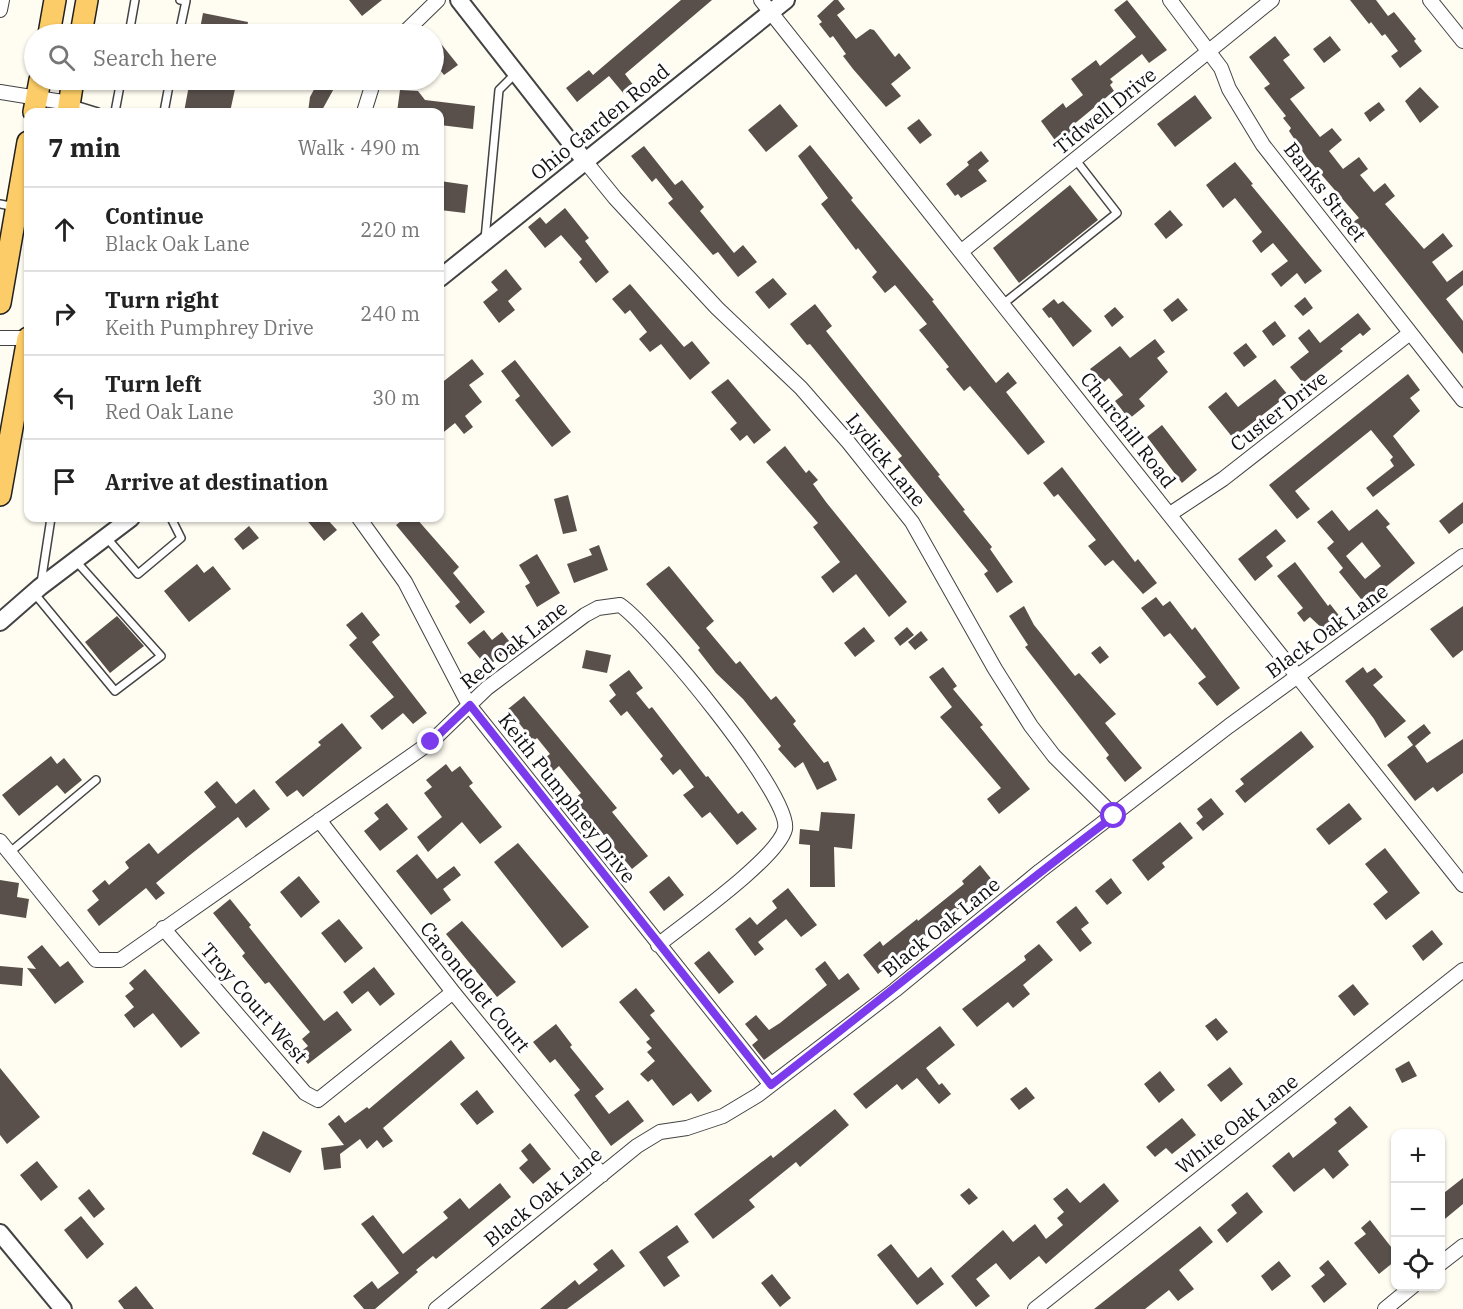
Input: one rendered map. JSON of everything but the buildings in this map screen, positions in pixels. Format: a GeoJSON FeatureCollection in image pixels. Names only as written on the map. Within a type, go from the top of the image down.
{"type":"FeatureCollection","features":[{"type":"Feature","properties":{"kind":"main road"},"geometry":{"type":"LineString","coordinates":[[51,24],[56,0]]}},
{"type":"Feature","properties":{"kind":"main road"},"geometry":{"type":"LineString","coordinates":[[83,24],[87,0]]}},
{"type":"Feature","properties":{"kind":"main road"},"geometry":{"type":"LineString","coordinates":[[68,108],[72,90]]}},
{"type":"Feature","properties":{"kind":"main road"},"geometry":{"type":"LineString","coordinates":[[0,303],[9,205],[24,155]]}},
{"type":"Feature","properties":{"kind":"main road"},"geometry":{"type":"LineString","coordinates":[[0,495],[24,360]]}},
{"type":"Feature","properties":{"kind":"street"},"geometry":{"type":"LineString","coordinates":[[0,10],[2,0]]}},
{"type":"Feature","properties":{"kind":"street"},"geometry":{"type":"LineString","coordinates":[[413,24],[438,0]]}},
{"type":"Feature","properties":{"kind":"street"},"geometry":{"type":"LineString","coordinates":[[459,0],[585,161]]}},
{"type":"Feature","properties":{"kind":"street","name":"Ohio Garden Road"},"geometry":{"type":"LineString","coordinates":[[444,275],[585,161],[766,6],[786,0]]}},
{"type":"Feature","properties":{"kind":"street","name":"Banks Street"},"geometry":{"type":"LineString","coordinates":[[1170,0],[1209,51],[1263,145],[1463,400]]}},
{"type":"Feature","properties":{"kind":"street","name":"Tidwell Drive"},"geometry":{"type":"LineString","coordinates":[[962,251],[1272,0]]}},
{"type":"Feature","properties":{"kind":"street"},"geometry":{"type":"LineString","coordinates":[[1430,0],[1461,35]]}},
{"type":"Feature","properties":{"kind":"street","name":"Churchill Road"},"geometry":{"type":"LineString","coordinates":[[766,6],[1299,675],[1463,885]]}},
{"type":"Feature","properties":{"kind":"street"},"geometry":{"type":"LineString","coordinates":[[365,108],[371,90]]}},
{"type":"Feature","properties":{"kind":"street"},"geometry":{"type":"LineString","coordinates":[[0,92],[36,97],[68,108]]}},
{"type":"Feature","properties":{"kind":"street","name":"Lydick Lane"},"geometry":{"type":"LineString","coordinates":[[585,161],[615,198],[717,308],[801,388],[849,443],[912,522],[995,669],[1031,726],[1054,756],[1114,816]]}},
{"type":"Feature","properties":{"kind":"street","name":"Custer Drive"},"geometry":{"type":"LineString","coordinates":[[1170,514],[1223,479],[1410,333]]}},
{"type":"Feature","properties":{"kind":"street"},"geometry":{"type":"LineString","coordinates":[[0,338],[24,338]]}},
{"type":"Feature","properties":{"kind":"street"},"geometry":{"type":"LineString","coordinates":[[0,622],[37,590],[126,522]]}},
{"type":"Feature","properties":{"kind":"street","name":"Keith Pumphrey Drive"},"geometry":{"type":"LineString","coordinates":[[362,522],[405,582],[470,705],[771,1085]]}},
{"type":"Feature","properties":{"kind":"street","name":"Black Oak Lane"},"geometry":{"type":"LineString","coordinates":[[436,1309],[636,1146],[660,1132],[687,1128],[723,1116],[771,1085],[895,990],[1040,871],[1299,675],[1463,556]]}},
{"type":"Feature","properties":{"kind":"street","name":"Red Oak Lane"},"geometry":{"type":"LineString","coordinates":[[0,841],[66,926],[96,960],[120,960],[431,742],[487,688],[585,615],[598,608],[620,604],[709,703],[750,755],[784,813],[785,830],[763,860],[658,945]]}},
{"type":"Feature","properties":{"kind":"street","name":"Carondolet Court"},"geometry":{"type":"LineString","coordinates":[[319,820],[453,992],[602,1175]]}},
{"type":"Feature","properties":{"kind":"street","name":"Troy Court West"},"geometry":{"type":"LineString","coordinates":[[163,928],[305,1093],[318,1100],[453,992]]}},
{"type":"Feature","properties":{"kind":"street","name":"White Oak Lane"},"geometry":{"type":"LineString","coordinates":[[1035,1309],[1463,970]]}},
{"type":"Feature","properties":{"kind":"street"},"geometry":{"type":"LineString","coordinates":[[0,1233],[63,1309]]}},
{"type":"Feature","properties":{"kind":"street"},"geometry":{"type":"LineString","coordinates":[[1445,1260],[1463,1246]]}},
{"type":"Feature","properties":{"kind":"street"},"geometry":{"type":"LineString","coordinates":[[1385,1309],[1408,1291]]}},
{"type":"Feature","properties":{"kind":"lane"},"geometry":{"type":"LineString","coordinates":[[131,24],[135,0]]}},
{"type":"Feature","properties":{"kind":"lane"},"geometry":{"type":"LineString","coordinates":[[180,0],[186,1],[181,24]]}},
{"type":"Feature","properties":{"kind":"lane"},"geometry":{"type":"LineString","coordinates":[[484,241],[499,90],[516,73]]}},
{"type":"Feature","properties":{"kind":"lane"},"geometry":{"type":"LineString","coordinates":[[116,108],[119,90]]}},
{"type":"Feature","properties":{"kind":"lane"},"geometry":{"type":"LineString","coordinates":[[165,108],[168,90]]}},
{"type":"Feature","properties":{"kind":"lane"},"geometry":{"type":"LineString","coordinates":[[1004,304],[1117,213],[1075,159]]}},
{"type":"Feature","properties":{"kind":"lane"},"geometry":{"type":"LineString","coordinates":[[50,522],[37,590],[115,691],[161,656],[75,560]]}},
{"type":"Feature","properties":{"kind":"lane"},"geometry":{"type":"LineString","coordinates":[[106,537],[138,574],[181,538],[173,522]]}},
{"type":"Feature","properties":{"kind":"lane"},"geometry":{"type":"LineString","coordinates":[[9,853],[96,780]]}},
{"type":"Feature","properties":{"kind":"route"},"geometry":{"type":"LineString","coordinates":[[431,742],[470,705],[771,1085],[895,990],[1040,871],[1114,816]]}}]}
